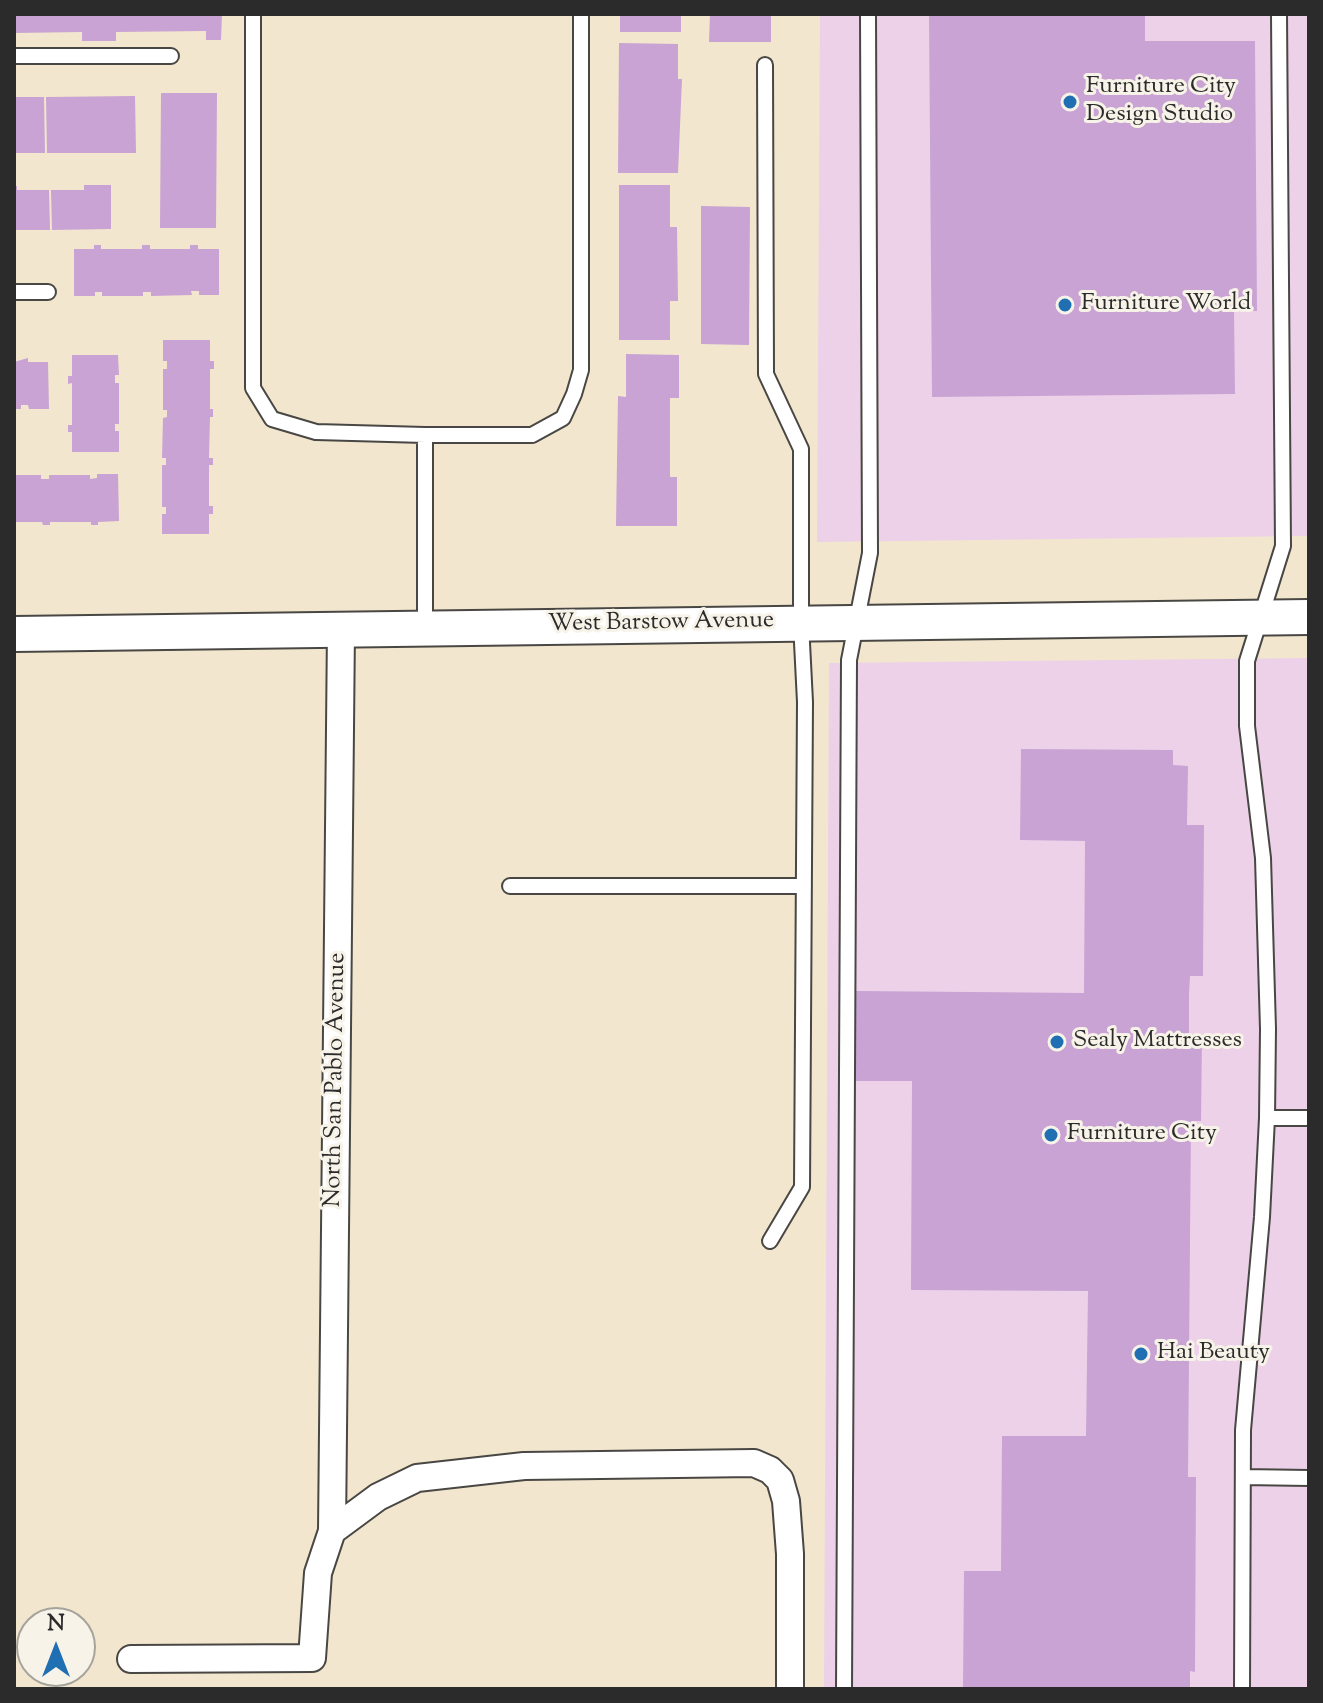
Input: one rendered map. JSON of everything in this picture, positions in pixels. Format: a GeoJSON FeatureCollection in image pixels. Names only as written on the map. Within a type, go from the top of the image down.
{"type":"FeatureCollection","features":[{"type":"Feature","properties":{"kind":"street","name":"West Barstow Avenue"},"geometry":{"type":"LineString","coordinates":[[14,634],[1309,617]]}},
{"type":"Feature","properties":{"kind":"street","name":"North San Pablo Avenue"},"geometry":{"type":"LineString","coordinates":[[131,1659],[312,1658],[318,1573],[332,1531],[341,628]]}},
{"type":"Feature","properties":{"kind":"street"},"geometry":{"type":"LineString","coordinates":[[332,1531],[378,1497],[417,1478],[524,1466],[754,1463],[770,1470],[780,1480],[786,1501],[790,1554],[790,1689]]}},
{"type":"Feature","properties":{"kind":"lane"},"geometry":{"type":"LineString","coordinates":[[253,14],[253,388],[272,419],[316,432],[425,435],[532,435],[563,418],[574,394],[581,370],[581,14]]}},
{"type":"Feature","properties":{"kind":"lane"},"geometry":{"type":"LineString","coordinates":[[844,1689],[849,673],[870,553],[868,14]]}},
{"type":"Feature","properties":{"kind":"lane"},"geometry":{"type":"LineString","coordinates":[[1242,1689],[1243,1430],[1267,1118],[1267,958],[1263,858],[1247,713],[1247,661],[1283,546],[1279,14]]}},
{"type":"Feature","properties":{"kind":"lane"},"geometry":{"type":"LineString","coordinates":[[14,56],[171,56]]}},
{"type":"Feature","properties":{"kind":"lane"},"geometry":{"type":"LineString","coordinates":[[765,65],[766,374],[801,449],[801,623],[805,702],[802,1187],[770,1241]]}},
{"type":"Feature","properties":{"kind":"lane"},"geometry":{"type":"LineString","coordinates":[[14,292],[48,292]]}},
{"type":"Feature","properties":{"kind":"lane"},"geometry":{"type":"LineString","coordinates":[[425,435],[425,627]]}},
{"type":"Feature","properties":{"kind":"lane"},"geometry":{"type":"LineString","coordinates":[[510,886],[804,886]]}},
{"type":"Feature","properties":{"kind":"lane"},"geometry":{"type":"LineString","coordinates":[[1267,1118],[1309,1118]]}},
{"type":"Feature","properties":{"kind":"lane"},"geometry":{"type":"LineString","coordinates":[[1243,1477],[1309,1478]]}},
{"type":"Feature","properties":{"kind":"shaded area"},"geometry":{"type":"Polygon","coordinates":[[[820,14],[1309,14],[1309,536],[817,542],[820,14]]]}},
{"type":"Feature","properties":{"kind":"shaded area"},"geometry":{"type":"Polygon","coordinates":[[[1309,658],[1309,1689],[824,1689],[829,663],[1309,658]]]}},
{"type":"Feature","properties":{"kind":"building"},"geometry":{"type":"Polygon","coordinates":[[[14,14],[222,14],[221,40],[206,40],[206,31],[116,32],[116,41],[82,41],[82,32],[14,33],[14,14]]]}},
{"type":"Feature","properties":{"kind":"building"},"geometry":{"type":"Polygon","coordinates":[[[620,14],[681,14],[681,32],[620,32],[620,14]]]}},
{"type":"Feature","properties":{"kind":"building"},"geometry":{"type":"Polygon","coordinates":[[[710,14],[771,14],[771,42],[709,42],[710,14]]]}},
{"type":"Feature","properties":{"kind":"building"},"geometry":{"type":"Polygon","coordinates":[[[929,14],[1145,14],[1145,41],[1255,41],[1257,311],[1234,311],[1235,394],[932,397],[929,14]]]}},
{"type":"Feature","properties":{"kind":"building"},"geometry":{"type":"Polygon","coordinates":[[[619,43],[678,44],[678,79],[682,79],[678,173],[618,173],[619,43]]]}},
{"type":"Feature","properties":{"kind":"building"},"geometry":{"type":"Polygon","coordinates":[[[161,93],[217,93],[216,228],[160,228],[161,93]]]}},
{"type":"Feature","properties":{"kind":"building"},"geometry":{"type":"Polygon","coordinates":[[[135,96],[136,153],[47,153],[46,97],[135,96]]]}},
{"type":"Feature","properties":{"kind":"building"},"geometry":{"type":"Polygon","coordinates":[[[14,97],[44,97],[45,153],[14,153],[14,97]]]}},
{"type":"Feature","properties":{"kind":"building"},"geometry":{"type":"Polygon","coordinates":[[[84,185],[111,185],[111,229],[52,230],[51,190],[84,190],[84,185]]]}},
{"type":"Feature","properties":{"kind":"building"},"geometry":{"type":"Polygon","coordinates":[[[619,185],[670,185],[670,227],[677,227],[678,301],[670,301],[670,340],[619,340],[619,185]]]}},
{"type":"Feature","properties":{"kind":"building"},"geometry":{"type":"Polygon","coordinates":[[[14,186],[17,190],[49,190],[50,230],[14,230],[14,186]]]}},
{"type":"Feature","properties":{"kind":"building"},"geometry":{"type":"Polygon","coordinates":[[[701,206],[750,207],[749,345],[701,344],[701,206]]]}},
{"type":"Feature","properties":{"kind":"building"},"geometry":{"type":"Polygon","coordinates":[[[94,245],[101,245],[101,249],[142,249],[142,245],[150,245],[150,249],[190,249],[190,245],[198,245],[198,249],[219,249],[219,295],[199,295],[199,291],[191,291],[192,295],[151,296],[151,292],[143,292],[143,296],[102,296],[102,292],[95,292],[95,296],[74,296],[74,249],[94,249],[94,245]]]}},
{"type":"Feature","properties":{"kind":"building"},"geometry":{"type":"Polygon","coordinates":[[[163,340],[210,340],[210,361],[214,361],[214,369],[210,369],[210,409],[213,409],[213,417],[210,417],[209,458],[213,458],[213,465],[209,465],[209,506],[213,506],[213,514],[209,514],[209,534],[162,534],[162,514],[166,514],[166,507],[162,507],[162,465],[166,465],[166,458],[162,458],[163,418],[167,417],[167,410],[163,410],[163,369],[167,369],[167,361],[163,361],[163,340]]]}},
{"type":"Feature","properties":{"kind":"building"},"geometry":{"type":"Polygon","coordinates":[[[626,354],[679,355],[679,398],[670,398],[670,477],[677,477],[677,526],[616,526],[618,396],[626,397],[626,354]]]}},
{"type":"Feature","properties":{"kind":"building"},"geometry":{"type":"Polygon","coordinates":[[[72,355],[118,355],[119,375],[115,375],[115,383],[119,383],[119,424],[115,424],[115,431],[119,431],[119,452],[72,452],[72,432],[68,432],[68,425],[72,425],[72,383],[68,384],[68,376],[72,376],[72,355]]]}},
{"type":"Feature","properties":{"kind":"building"},"geometry":{"type":"Polygon","coordinates":[[[28,358],[28,362],[48,362],[49,409],[29,409],[28,405],[21,405],[21,409],[14,409],[14,362],[28,358]]]}},
{"type":"Feature","properties":{"kind":"building"},"geometry":{"type":"Polygon","coordinates":[[[97,474],[118,474],[119,521],[98,522],[98,525],[91,525],[91,522],[50,522],[50,525],[43,525],[42,522],[14,522],[14,475],[41,475],[41,479],[49,479],[49,475],[90,475],[90,479],[97,478],[97,474]]]}},
{"type":"Feature","properties":{"kind":"building"},"geometry":{"type":"Polygon","coordinates":[[[1021,749],[1173,750],[1173,765],[1188,766],[1187,825],[1204,825],[1203,976],[1190,976],[1189,994],[1189,1034],[1202,1034],[1201,1121],[1191,1121],[1188,1477],[1196,1477],[1195,1672],[1190,1671],[1190,1689],[963,1689],[964,1571],[1001,1571],[1002,1436],[1086,1436],[1088,1291],[911,1290],[912,1081],[856,1081],[856,991],[1084,993],[1085,841],[1020,840],[1021,749]]]}},
{"type":"Feature","properties":{"kind":"place","name":"Furniture City Design Studio"},"geometry":{"type":"Point","coordinates":[1070,102]}},
{"type":"Feature","properties":{"kind":"place","name":"Furniture World"},"geometry":{"type":"Point","coordinates":[1065,305]}},
{"type":"Feature","properties":{"kind":"place","name":"Sealy Mattresses"},"geometry":{"type":"Point","coordinates":[1057,1042]}},
{"type":"Feature","properties":{"kind":"place","name":"Furniture City"},"geometry":{"type":"Point","coordinates":[1051,1135]}},
{"type":"Feature","properties":{"kind":"place","name":"Hai Beauty"},"geometry":{"type":"Point","coordinates":[1141,1354]}}]}
